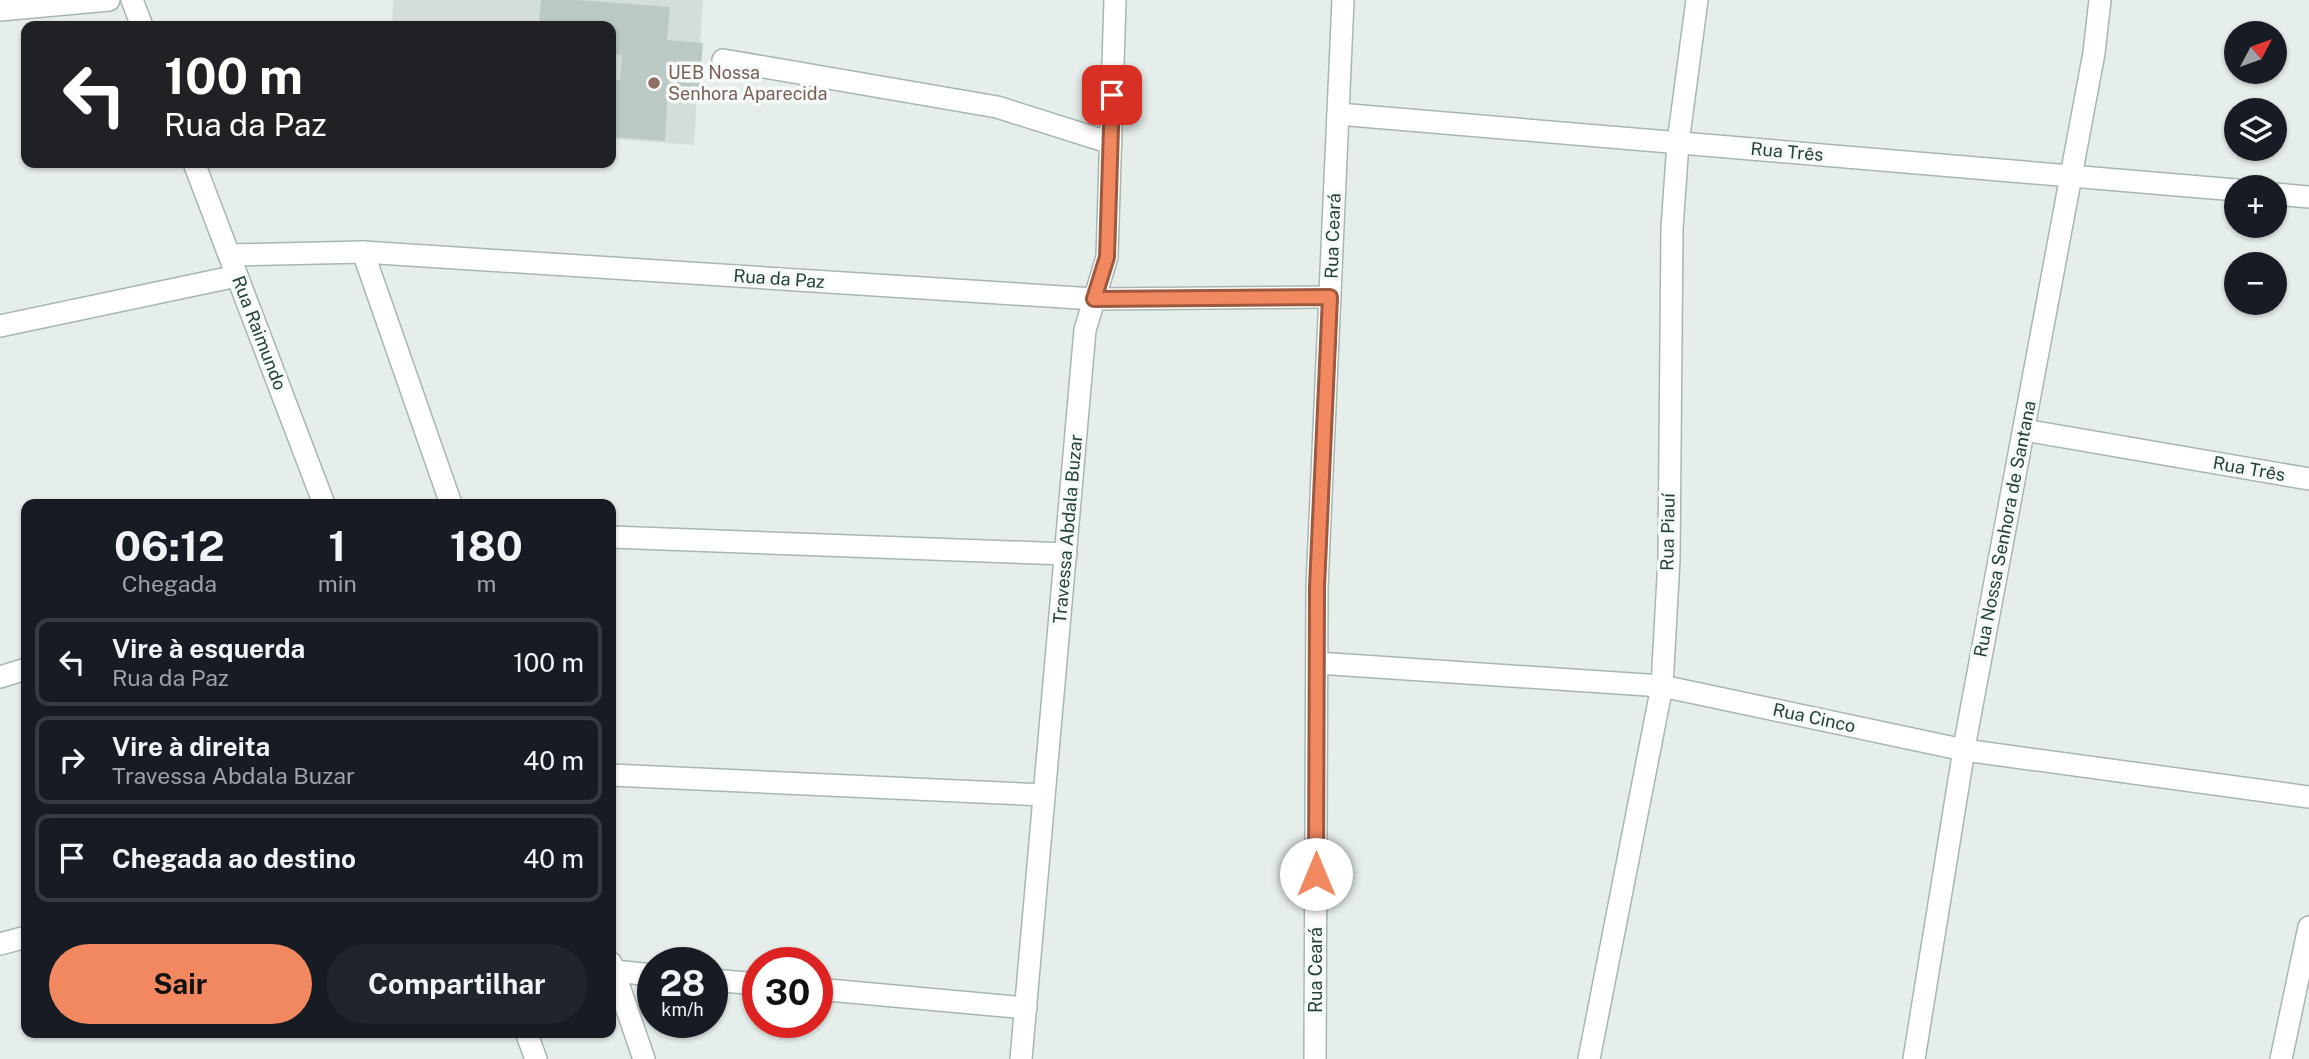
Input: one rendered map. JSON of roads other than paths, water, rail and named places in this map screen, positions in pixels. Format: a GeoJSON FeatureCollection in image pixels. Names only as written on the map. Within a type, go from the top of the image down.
{"type":"FeatureCollection","features":[{"type":"Feature","properties":{"kind":"street"},"geometry":{"type":"LineString","coordinates":[[0,10],[109,0]]}},
{"type":"Feature","properties":{"kind":"street"},"geometry":{"type":"LineString","coordinates":[[132,0],[140,21]]}},
{"type":"Feature","properties":{"kind":"street","name":"Travessa Abdala Buzar"},"geometry":{"type":"LineString","coordinates":[[1021,1059],[1085,330],[1107,257],[1115,0]]}},
{"type":"Feature","properties":{"kind":"street","name":"Rua Ceará"},"geometry":{"type":"LineString","coordinates":[[1315,1059],[1317,587],[1343,0]]}},
{"type":"Feature","properties":{"kind":"street","name":"Rua Piauí"},"geometry":{"type":"LineString","coordinates":[[1589,1059],[1662,686],[1669,559],[1672,228],[1678,143],[1697,0]]}},
{"type":"Feature","properties":{"kind":"street","name":"Rua Nossa Senhora de Santana"},"geometry":{"type":"LineString","coordinates":[[1914,1059],[1964,750],[2094,53],[2100,0]]}},
{"type":"Feature","properties":{"kind":"street"},"geometry":{"type":"LineString","coordinates":[[723,60],[997,107],[1111,143]]}},
{"type":"Feature","properties":{"kind":"street","name":"Rua Três"},"geometry":{"type":"LineString","coordinates":[[1338,114],[2224,189]]}},
{"type":"Feature","properties":{"kind":"street","name":"Rua Raimundo"},"geometry":{"type":"LineString","coordinates":[[196,168],[322,499]]}},
{"type":"Feature","properties":{"kind":"street"},"geometry":{"type":"LineString","coordinates":[[2287,195],[2309,197]]}},
{"type":"Feature","properties":{"kind":"street"},"geometry":{"type":"LineString","coordinates":[[363,252],[448,499]]}},
{"type":"Feature","properties":{"kind":"street","name":"Rua da Paz"},"geometry":{"type":"LineString","coordinates":[[229,255],[363,252],[1094,299],[1330,297]]}},
{"type":"Feature","properties":{"kind":"street"},"geometry":{"type":"LineString","coordinates":[[0,326],[237,275]]}},
{"type":"Feature","properties":{"kind":"street","name":"Rua Três"},"geometry":{"type":"LineString","coordinates":[[2024,430],[2309,480]]}},
{"type":"Feature","properties":{"kind":"street"},"geometry":{"type":"LineString","coordinates":[[616,537],[1066,554]]}},
{"type":"Feature","properties":{"kind":"street","name":"Rua Cinco"},"geometry":{"type":"LineString","coordinates":[[1317,663],[1662,686],[1964,750],[2309,797]]}},
{"type":"Feature","properties":{"kind":"street"},"geometry":{"type":"LineString","coordinates":[[0,677],[21,671]]}},
{"type":"Feature","properties":{"kind":"street"},"geometry":{"type":"LineString","coordinates":[[616,775],[1044,794]]}},
{"type":"Feature","properties":{"kind":"street"},"geometry":{"type":"LineString","coordinates":[[2281,1059],[2309,927]]}},
{"type":"Feature","properties":{"kind":"street"},"geometry":{"type":"LineString","coordinates":[[0,944],[21,938]]}},
{"type":"Feature","properties":{"kind":"street"},"geometry":{"type":"LineString","coordinates":[[616,968],[637,972]]}},
{"type":"Feature","properties":{"kind":"street"},"geometry":{"type":"LineString","coordinates":[[616,978],[644,1059]]}},
{"type":"Feature","properties":{"kind":"street"},"geometry":{"type":"LineString","coordinates":[[833,990],[1026,1008]]}},
{"type":"Feature","properties":{"kind":"street"},"geometry":{"type":"LineString","coordinates":[[528,1038],[536,1059]]}},
{"type":"Feature","properties":{"kind":"place","name":"UEB Nossa Senhora Aparecida"},"geometry":{"type":"Point","coordinates":[654,83]}}]}
